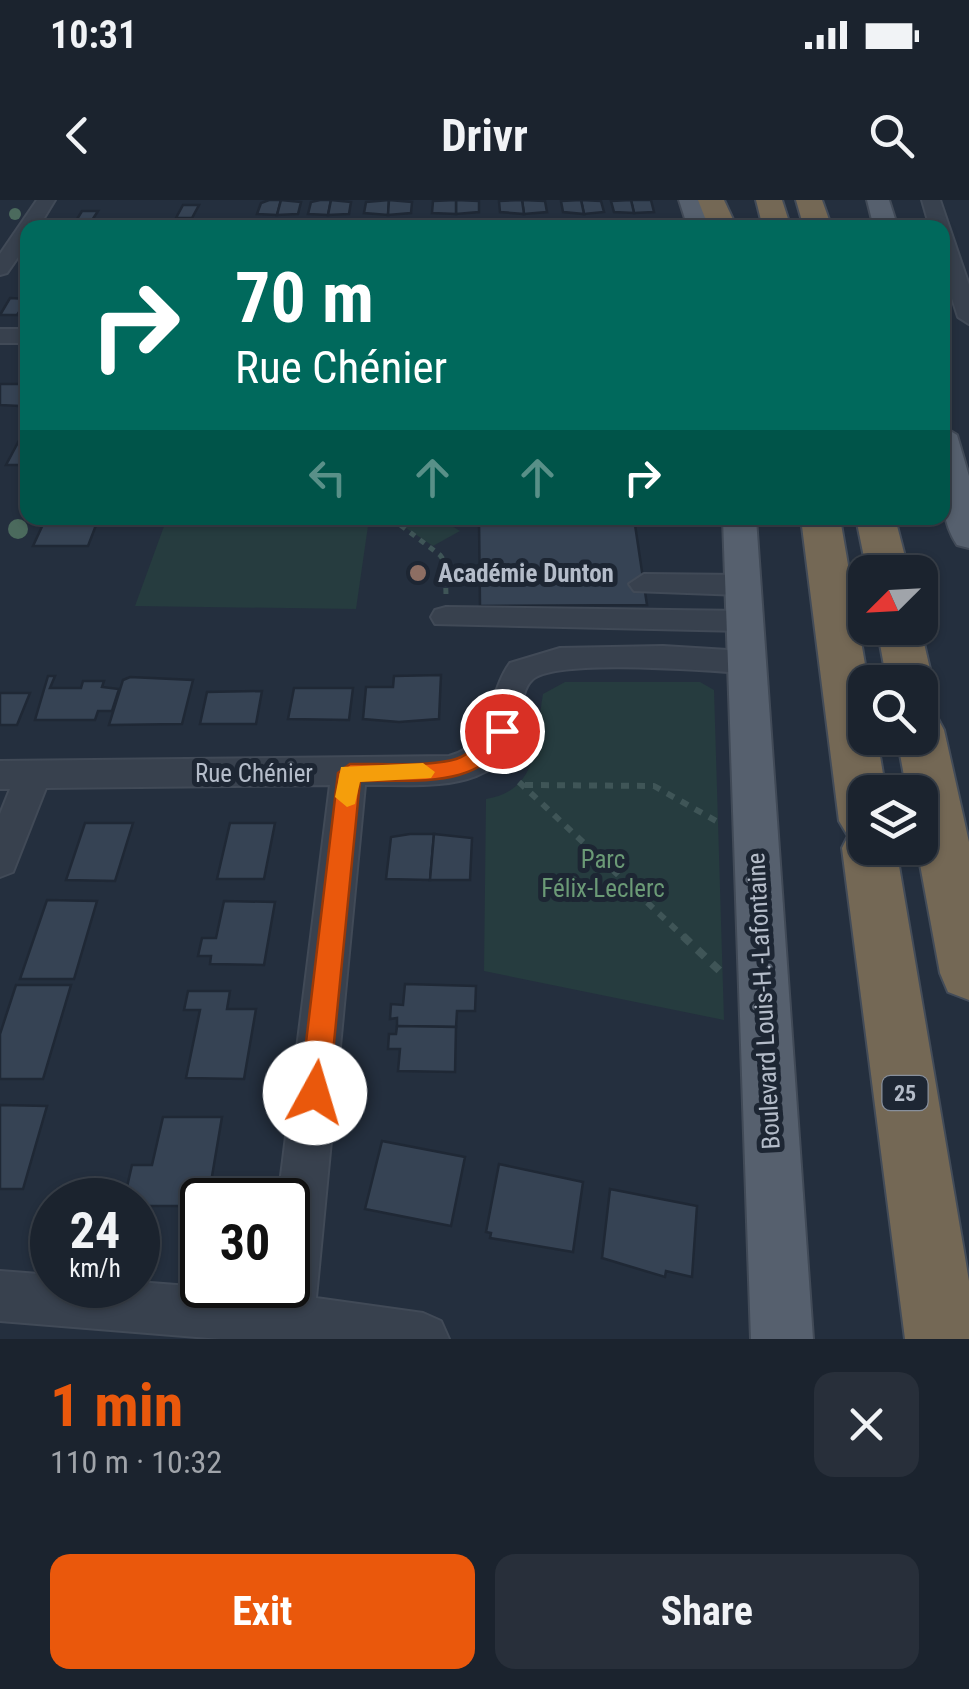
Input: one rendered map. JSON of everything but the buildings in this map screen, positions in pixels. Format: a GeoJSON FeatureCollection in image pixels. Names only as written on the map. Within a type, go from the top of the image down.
{"type":"FeatureCollection","features":[{"type":"Feature","properties":{"kind":"highway"},"geometry":{"type":"LineString","coordinates":[[820,525],[858,775]]}},
{"type":"Feature","properties":{"kind":"highway"},"geometry":{"type":"LineString","coordinates":[[878,525],[884,555]]}},
{"type":"Feature","properties":{"kind":"highway"},"geometry":{"type":"LineString","coordinates":[[903,555],[905,525]]}},
{"type":"Feature","properties":{"kind":"highway"},"geometry":{"type":"LineString","coordinates":[[925,755],[969,972]]}},
{"type":"Feature","properties":{"kind":"highway","name":"25"},"geometry":{"type":"LineString","coordinates":[[872,865],[942,1339]]}},
{"type":"Feature","properties":{"kind":"main road"},"geometry":{"type":"LineString","coordinates":[[950,454],[962,483],[969,537]]}},
{"type":"Feature","properties":{"kind":"main road","name":"Boulevard Louis-H.-Lafontaine"},"geometry":{"type":"LineString","coordinates":[[738,525],[782,1339]]}},
{"type":"Feature","properties":{"kind":"street"},"geometry":{"type":"LineString","coordinates":[[0,269],[20,238]]}},
{"type":"Feature","properties":{"kind":"street"},"geometry":{"type":"LineString","coordinates":[[950,259],[969,317]]}},
{"type":"Feature","properties":{"kind":"street"},"geometry":{"type":"LineString","coordinates":[[644,584],[743,623]]}},
{"type":"Feature","properties":{"kind":"street"},"geometry":{"type":"LineString","coordinates":[[446,611],[743,623]]}},
{"type":"Feature","properties":{"kind":"street","name":"Rue Chénier"},"geometry":{"type":"LineString","coordinates":[[17,775],[440,771],[474,763],[496,743],[521,671],[540,662],[690,658],[743,623]]}},
{"type":"Feature","properties":{"kind":"street"},"geometry":{"type":"LineString","coordinates":[[288,1320],[350,773]]}},
{"type":"Feature","properties":{"kind":"street"},"geometry":{"type":"LineString","coordinates":[[0,861],[17,775]]}},
{"type":"Feature","properties":{"kind":"street"},"geometry":{"type":"LineString","coordinates":[[0,1296],[288,1320],[423,1339]]}},
{"type":"Feature","properties":{"kind":"path"},"geometry":{"type":"LineString","coordinates":[[401,525],[445,562],[446,611]]}},
{"type":"Feature","properties":{"kind":"path"},"geometry":{"type":"LineString","coordinates":[[723,825],[654,786],[538,787],[519,782],[728,978]]}},
{"type":"Feature","properties":{"kind":"green space"},"geometry":{"type":"Polygon","coordinates":[[[164,525],[368,525],[356,609],[135,606],[164,525]]]}},
{"type":"Feature","properties":{"kind":"green space"},"geometry":{"type":"Polygon","coordinates":[[[402,525],[450,525],[460,531],[433,546],[402,525]]]}},
{"type":"Feature","properties":{"kind":"green space","name":"Parc Félix-Leclerc"},"geometry":{"type":"Polygon","coordinates":[[[565,682],[700,682],[714,690],[724,1020],[484,971],[486,799],[504,794],[526,774],[536,745],[543,694],[565,682]]]}},
{"type":"Feature","properties":{"kind":"slow traffic"},"geometry":{"type":"LineString","coordinates":[[347,797],[350,773],[423,772]]}},
{"type":"Feature","properties":{"kind":"place","name":"Académie Dunton"},"geometry":{"type":"Point","coordinates":[418,573]}},
{"type":"Feature","properties":{"kind":"route"},"geometry":{"type":"LineString","coordinates":[[315,1093],[350,773],[460,768],[488,753],[502,731]]}}]}
